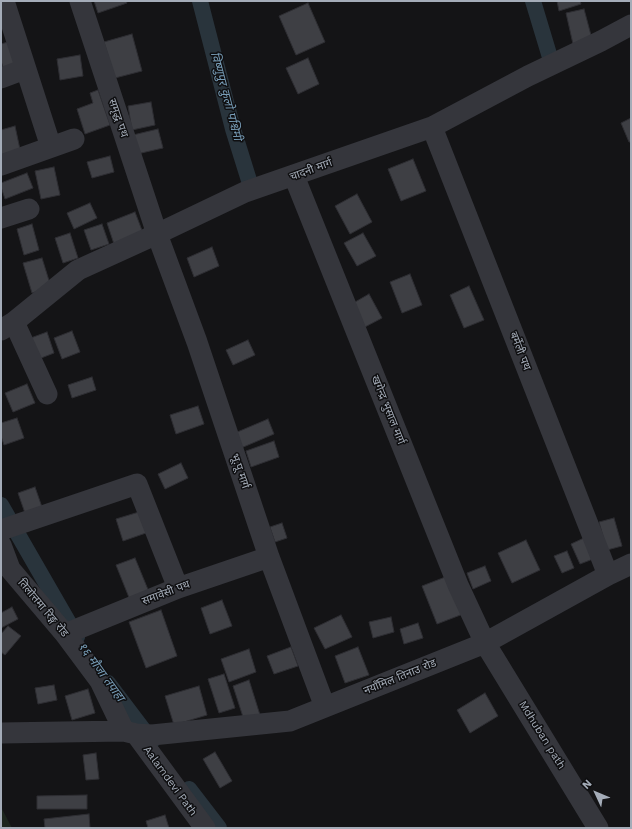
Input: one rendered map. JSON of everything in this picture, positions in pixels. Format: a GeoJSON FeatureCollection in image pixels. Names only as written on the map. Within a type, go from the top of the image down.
{"type":"FeatureCollection","features":[{"type":"Feature","properties":{"kind":"street"},"geometry":{"type":"LineString","coordinates":[[4,1],[51,147]]}},
{"type":"Feature","properties":{"kind":"street","name":"समृद्ध पथ"},"geometry":{"type":"LineString","coordinates":[[80,1],[157,234]]}},
{"type":"Feature","properties":{"kind":"street","name":"चादनी मार्ग"},"geometry":{"type":"LineString","coordinates":[[8,326],[78,270],[245,192],[432,127],[534,73],[631,25]]}},
{"type":"Feature","properties":{"kind":"street"},"geometry":{"type":"LineString","coordinates":[[1,78],[25,69]]}},
{"type":"Feature","properties":{"kind":"street","name":"बर्मेली पथ"},"geometry":{"type":"LineString","coordinates":[[432,127],[608,575]]}},
{"type":"Feature","properties":{"kind":"street"},"geometry":{"type":"LineString","coordinates":[[1,165],[74,139]]}},
{"type":"Feature","properties":{"kind":"street","name":"खगेन्द्र भुसाल मार्ग"},"geometry":{"type":"LineString","coordinates":[[294,176],[455,578],[485,643]]}},
{"type":"Feature","properties":{"kind":"street"},"geometry":{"type":"LineString","coordinates":[[1,218],[29,209]]}},
{"type":"Feature","properties":{"kind":"street","name":"भू.पू मार्ग"},"geometry":{"type":"LineString","coordinates":[[157,234],[197,342],[269,557],[325,707]]}},
{"type":"Feature","properties":{"kind":"street"},"geometry":{"type":"LineString","coordinates":[[8,326],[47,394]]}},
{"type":"Feature","properties":{"kind":"street"},"geometry":{"type":"LineString","coordinates":[[11,527],[138,484],[178,588]]}},
{"type":"Feature","properties":{"kind":"street","name":"तिलोत्तमा रिङ्ग रोड"},"geometry":{"type":"LineString","coordinates":[[1,546],[6,571],[65,634],[137,733]]}},
{"type":"Feature","properties":{"kind":"street","name":"समावेसी पथ"},"geometry":{"type":"LineString","coordinates":[[65,634],[178,588],[269,557]]}},
{"type":"Feature","properties":{"kind":"street","name":"नयाँमिल तिनाउ रोड"},"geometry":{"type":"LineString","coordinates":[[1,733],[137,733],[290,721],[485,643],[608,575],[631,564]]}},
{"type":"Feature","properties":{"kind":"street","name":"Mdhuban path"},"geometry":{"type":"LineString","coordinates":[[485,643],[598,828]]}},
{"type":"Feature","properties":{"kind":"street","name":"Aalamdevi Path"},"geometry":{"type":"LineString","coordinates":[[137,733],[205,828]]}},
{"type":"Feature","properties":{"kind":"shaded area"},"geometry":{"type":"Polygon","coordinates":[[[1,807],[12,828],[1,828],[1,807]]]}},
{"type":"Feature","properties":{"kind":"building"},"geometry":{"type":"Polygon","coordinates":[[[94,1],[126,1],[127,3],[98,13],[94,1]]]}},
{"type":"Feature","properties":{"kind":"building"},"geometry":{"type":"Polygon","coordinates":[[[557,1],[580,1],[581,4],[559,11],[557,1]]]}},
{"type":"Feature","properties":{"kind":"building"},"geometry":{"type":"Polygon","coordinates":[[[308,3],[325,42],[296,55],[279,16],[308,3]]]}},
{"type":"Feature","properties":{"kind":"building"},"geometry":{"type":"Polygon","coordinates":[[[584,9],[592,39],[573,44],[566,13],[584,9]]]}},
{"type":"Feature","properties":{"kind":"building"},"geometry":{"type":"Polygon","coordinates":[[[132,34],[142,71],[115,78],[104,42],[132,34]]]}},
{"type":"Feature","properties":{"kind":"building"},"geometry":{"type":"Polygon","coordinates":[[[8,42],[16,66],[4,70],[1,61],[1,44],[8,42]]]}},
{"type":"Feature","properties":{"kind":"building"},"geometry":{"type":"Polygon","coordinates":[[[80,55],[83,76],[60,80],[57,59],[80,55]]]}},
{"type":"Feature","properties":{"kind":"building"},"geometry":{"type":"Polygon","coordinates":[[[308,58],[319,84],[298,94],[286,68],[308,58]]]}},
{"type":"Feature","properties":{"kind":"building"},"geometry":{"type":"Polygon","coordinates":[[[98,90],[110,125],[85,134],[77,109],[93,103],[90,93],[98,90]]]}},
{"type":"Feature","properties":{"kind":"building"},"geometry":{"type":"Polygon","coordinates":[[[151,102],[155,125],[132,130],[128,106],[151,102]]]}},
{"type":"Feature","properties":{"kind":"building"},"geometry":{"type":"Polygon","coordinates":[[[631,118],[631,142],[629,142],[621,123],[631,118]]]}},
{"type":"Feature","properties":{"kind":"building"},"geometry":{"type":"Polygon","coordinates":[[[15,126],[21,154],[1,159],[1,130],[15,126]]]}},
{"type":"Feature","properties":{"kind":"building"},"geometry":{"type":"Polygon","coordinates":[[[158,129],[163,148],[137,154],[133,135],[158,129]]]}},
{"type":"Feature","properties":{"kind":"building"},"geometry":{"type":"Polygon","coordinates":[[[110,156],[114,172],[92,178],[87,162],[110,156]]]}},
{"type":"Feature","properties":{"kind":"building"},"geometry":{"type":"Polygon","coordinates":[[[413,159],[426,191],[401,201],[388,169],[413,159]]]}},
{"type":"Feature","properties":{"kind":"building"},"geometry":{"type":"Polygon","coordinates":[[[54,167],[60,195],[41,199],[35,171],[54,167]]]}},
{"type":"Feature","properties":{"kind":"building"},"geometry":{"type":"Polygon","coordinates":[[[27,173],[33,188],[5,199],[1,183],[27,173]]]}},
{"type":"Feature","properties":{"kind":"building"},"geometry":{"type":"Polygon","coordinates":[[[357,194],[372,222],[350,234],[335,206],[357,194]]]}},
{"type":"Feature","properties":{"kind":"building"},"geometry":{"type":"Polygon","coordinates":[[[90,203],[97,218],[74,229],[67,213],[90,203]]]}},
{"type":"Feature","properties":{"kind":"building"},"geometry":{"type":"Polygon","coordinates":[[[135,212],[143,233],[114,244],[107,223],[135,212]]]}},
{"type":"Feature","properties":{"kind":"building"},"geometry":{"type":"Polygon","coordinates":[[[32,224],[39,250],[24,255],[17,229],[32,224]]]}},
{"type":"Feature","properties":{"kind":"building"},"geometry":{"type":"Polygon","coordinates":[[[102,224],[109,244],[91,250],[84,230],[102,224]]]}},
{"type":"Feature","properties":{"kind":"building"},"geometry":{"type":"Polygon","coordinates":[[[70,233],[78,258],[63,263],[55,238],[70,233]]]}},
{"type":"Feature","properties":{"kind":"building"},"geometry":{"type":"Polygon","coordinates":[[[363,233],[376,256],[357,266],[344,243],[363,233]]]}},
{"type":"Feature","properties":{"kind":"building"},"geometry":{"type":"Polygon","coordinates":[[[212,247],[219,266],[194,277],[187,258],[212,247]]]}},
{"type":"Feature","properties":{"kind":"building"},"geometry":{"type":"Polygon","coordinates":[[[42,258],[51,287],[32,293],[23,263],[42,258]]]}},
{"type":"Feature","properties":{"kind":"building"},"geometry":{"type":"Polygon","coordinates":[[[410,274],[422,305],[402,313],[390,282],[410,274]]]}},
{"type":"Feature","properties":{"kind":"building"},"geometry":{"type":"Polygon","coordinates":[[[469,286],[484,320],[464,328],[450,295],[469,286]]]}},
{"type":"Feature","properties":{"kind":"building"},"geometry":{"type":"Polygon","coordinates":[[[369,294],[382,318],[363,328],[350,305],[369,294]]]}},
{"type":"Feature","properties":{"kind":"building"},"geometry":{"type":"Polygon","coordinates":[[[72,331],[80,352],[62,359],[54,338],[72,331]]]}},
{"type":"Feature","properties":{"kind":"building"},"geometry":{"type":"Polygon","coordinates":[[[47,332],[54,353],[36,360],[28,339],[47,332]]]}},
{"type":"Feature","properties":{"kind":"building"},"geometry":{"type":"Polygon","coordinates":[[[248,340],[255,355],[233,365],[226,350],[248,340]]]}},
{"type":"Feature","properties":{"kind":"building"},"geometry":{"type":"Polygon","coordinates":[[[92,377],[96,390],[72,398],[68,385],[92,377]]]}},
{"type":"Feature","properties":{"kind":"building"},"geometry":{"type":"Polygon","coordinates":[[[27,384],[35,403],[13,412],[5,393],[27,384]]]}},
{"type":"Feature","properties":{"kind":"building"},"geometry":{"type":"Polygon","coordinates":[[[198,406],[204,424],[176,434],[170,415],[198,406]]]}},
{"type":"Feature","properties":{"kind":"building"},"geometry":{"type":"Polygon","coordinates":[[[17,418],[24,438],[4,445],[1,436],[1,423],[17,418]]]}},
{"type":"Feature","properties":{"kind":"building"},"geometry":{"type":"Polygon","coordinates":[[[268,419],[274,434],[241,448],[235,433],[268,419]]]}},
{"type":"Feature","properties":{"kind":"building"},"geometry":{"type":"Polygon","coordinates":[[[274,441],[279,457],[251,467],[246,451],[274,441]]]}},
{"type":"Feature","properties":{"kind":"building"},"geometry":{"type":"Polygon","coordinates":[[[181,463],[188,478],[165,489],[158,474],[181,463]]]}},
{"type":"Feature","properties":{"kind":"building"},"geometry":{"type":"Polygon","coordinates":[[[35,487],[43,510],[26,516],[18,493],[35,487]]]}},
{"type":"Feature","properties":{"kind":"building"},"geometry":{"type":"Polygon","coordinates":[[[139,512],[146,533],[123,541],[116,519],[139,512]]]}},
{"type":"Feature","properties":{"kind":"building"},"geometry":{"type":"Polygon","coordinates":[[[614,518],[622,546],[607,550],[599,522],[614,518]]]}},
{"type":"Feature","properties":{"kind":"building"},"geometry":{"type":"Polygon","coordinates":[[[282,523],[287,538],[275,542],[270,527],[282,523]]]}},
{"type":"Feature","properties":{"kind":"building"},"geometry":{"type":"Polygon","coordinates":[[[584,538],[593,559],[580,564],[571,544],[584,538]]]}},
{"type":"Feature","properties":{"kind":"building"},"geometry":{"type":"Polygon","coordinates":[[[526,540],[540,570],[512,583],[498,553],[526,540]]]}},
{"type":"Feature","properties":{"kind":"building"},"geometry":{"type":"Polygon","coordinates":[[[567,551],[574,568],[562,573],[554,556],[567,551]]]}},
{"type":"Feature","properties":{"kind":"building"},"geometry":{"type":"Polygon","coordinates":[[[135,558],[149,592],[130,600],[116,565],[135,558]]]}},
{"type":"Feature","properties":{"kind":"building"},"geometry":{"type":"Polygon","coordinates":[[[485,566],[491,581],[473,589],[467,573],[485,566]]]}},
{"type":"Feature","properties":{"kind":"building"},"geometry":{"type":"Polygon","coordinates":[[[448,576],[463,614],[437,624],[422,586],[448,576]]]}},
{"type":"Feature","properties":{"kind":"building"},"geometry":{"type":"Polygon","coordinates":[[[222,600],[232,626],[210,634],[201,608],[222,600]]]}},
{"type":"Feature","properties":{"kind":"building"},"geometry":{"type":"Polygon","coordinates":[[[12,607],[18,619],[1,628],[1,613],[12,607]]]}},
{"type":"Feature","properties":{"kind":"building"},"geometry":{"type":"Polygon","coordinates":[[[161,610],[177,656],[146,668],[129,622],[161,610]]]}},
{"type":"Feature","properties":{"kind":"building"},"geometry":{"type":"Polygon","coordinates":[[[341,615],[352,637],[325,649],[314,628],[341,615]]]}},
{"type":"Feature","properties":{"kind":"building"},"geometry":{"type":"Polygon","coordinates":[[[391,617],[394,632],[373,638],[369,622],[391,617]]]}},
{"type":"Feature","properties":{"kind":"building"},"geometry":{"type":"Polygon","coordinates":[[[418,623],[423,638],[404,644],[400,629],[418,623]]]}},
{"type":"Feature","properties":{"kind":"building"},"geometry":{"type":"Polygon","coordinates":[[[8,626],[21,636],[5,655],[1,652],[1,634],[8,626]]]}},
{"type":"Feature","properties":{"kind":"building"},"geometry":{"type":"Polygon","coordinates":[[[291,647],[298,666],[274,674],[267,656],[291,647]]]}},
{"type":"Feature","properties":{"kind":"building"},"geometry":{"type":"Polygon","coordinates":[[[358,647],[369,675],[345,683],[335,656],[358,647]]]}},
{"type":"Feature","properties":{"kind":"building"},"geometry":{"type":"Polygon","coordinates":[[[249,649],[256,672],[229,682],[221,659],[249,649]]]}},
{"type":"Feature","properties":{"kind":"building"},"geometry":{"type":"Polygon","coordinates":[[[224,674],[235,708],[219,713],[208,679],[224,674]]]}},
{"type":"Feature","properties":{"kind":"building"},"geometry":{"type":"Polygon","coordinates":[[[249,680],[260,715],[244,720],[233,686],[249,680]]]}},
{"type":"Feature","properties":{"kind":"building"},"geometry":{"type":"Polygon","coordinates":[[[54,685],[57,700],[38,704],[35,688],[54,685]]]}},
{"type":"Feature","properties":{"kind":"building"},"geometry":{"type":"Polygon","coordinates":[[[199,686],[207,715],[174,725],[165,696],[199,686]]]}},
{"type":"Feature","properties":{"kind":"building"},"geometry":{"type":"Polygon","coordinates":[[[88,689],[95,713],[72,720],[65,696],[88,689]]]}},
{"type":"Feature","properties":{"kind":"building"},"geometry":{"type":"Polygon","coordinates":[[[485,693],[498,716],[470,733],[457,710],[485,693]]]}},
{"type":"Feature","properties":{"kind":"building"},"geometry":{"type":"Polygon","coordinates":[[[215,752],[232,781],[220,788],[203,759],[215,752]]]}},
{"type":"Feature","properties":{"kind":"building"},"geometry":{"type":"Polygon","coordinates":[[[96,753],[99,779],[86,780],[83,755],[96,753]]]}},
{"type":"Feature","properties":{"kind":"building"},"geometry":{"type":"Polygon","coordinates":[[[87,795],[87,809],[37,809],[37,796],[87,795]]]}},
{"type":"Feature","properties":{"kind":"building"},"geometry":{"type":"Polygon","coordinates":[[[89,814],[90,828],[45,828],[44,819],[89,814]]]}},
{"type":"Feature","properties":{"kind":"building"},"geometry":{"type":"Polygon","coordinates":[[[165,815],[169,828],[148,828],[146,821],[165,815]]]}},
{"type":"Feature","properties":{"kind":"waterway","name":"विष्णुपुर कुलो पश्चिमी"},"geometry":{"type":"LineString","coordinates":[[200,1],[233,129],[252,190]]}},
{"type":"Feature","properties":{"kind":"waterway"},"geometry":{"type":"LineString","coordinates":[[533,1],[552,64]]}},
{"type":"Feature","properties":{"kind":"waterway","name":"१६ मौजा तपाहा"},"geometry":{"type":"LineString","coordinates":[[1,505],[77,637]]}},
{"type":"Feature","properties":{"kind":"waterway","name":"१६ मौजा तपाहा"},"geometry":{"type":"LineString","coordinates":[[108,683],[152,741]]}},
{"type":"Feature","properties":{"kind":"waterway","name":"१६ मौजा तपाहा"},"geometry":{"type":"LineString","coordinates":[[189,789],[219,828]]}}]}
